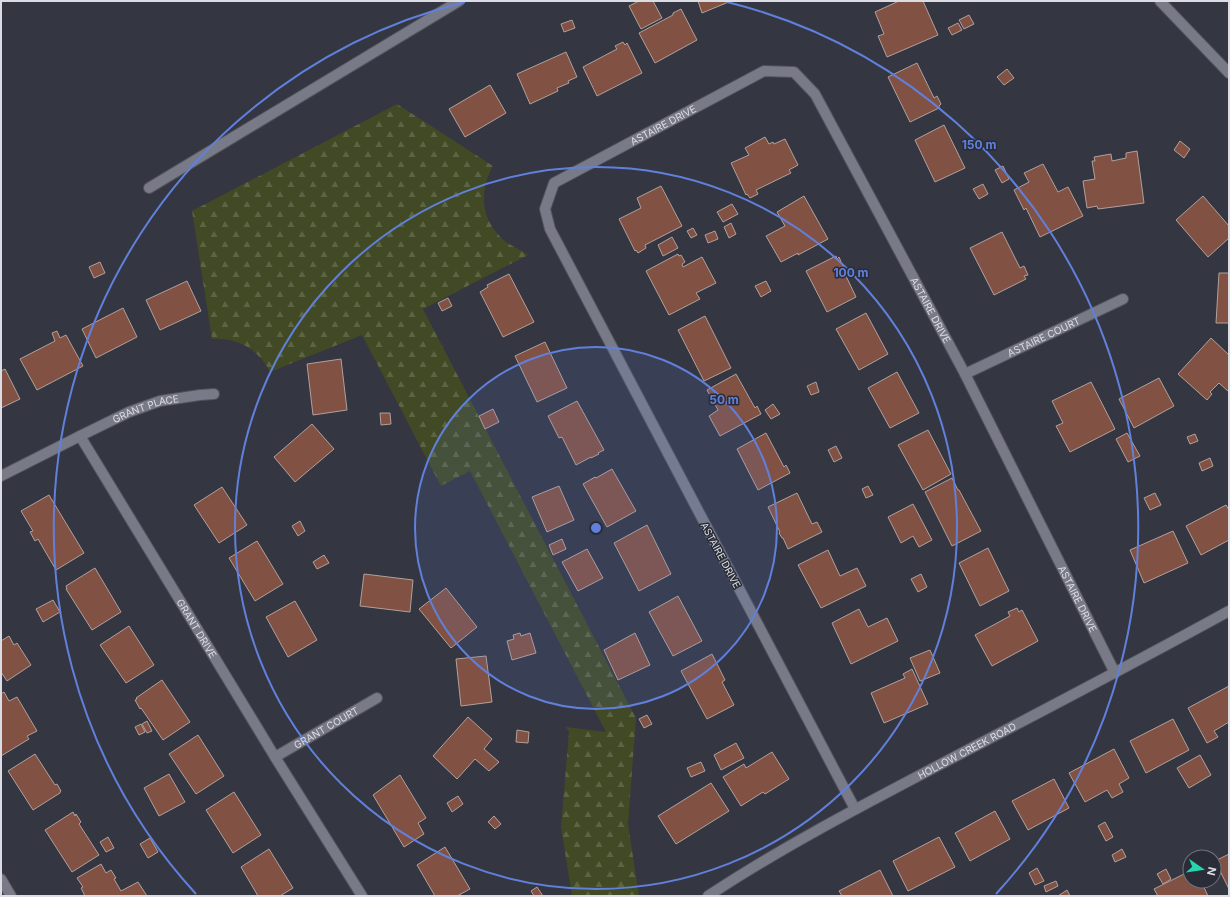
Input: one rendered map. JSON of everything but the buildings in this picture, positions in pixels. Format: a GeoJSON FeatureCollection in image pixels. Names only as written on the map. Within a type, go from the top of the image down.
{"type":"FeatureCollection","features":[{"type":"Feature","properties":{"kind":"street"},"geometry":{"type":"LineString","coordinates":[[149,188],[459,1]]}},
{"type":"Feature","properties":{"kind":"street"},"geometry":{"type":"LineString","coordinates":[[1163,2],[1229,73]]}},
{"type":"Feature","properties":{"kind":"street","name":"ASTAIRE DRIVE"},"geometry":{"type":"LineString","coordinates":[[855,809],[550,228],[545,209],[554,183],[764,71],[794,72],[815,94],[965,374],[1115,673]]}},
{"type":"Feature","properties":{"kind":"street","name":"ASTAIRE COURT"},"geometry":{"type":"LineString","coordinates":[[965,374],[1123,299]]}},
{"type":"Feature","properties":{"kind":"street","name":"GRANT PLACE"},"geometry":{"type":"LineString","coordinates":[[80,436],[129,412],[160,401],[214,394]]}},
{"type":"Feature","properties":{"kind":"street"},"geometry":{"type":"LineString","coordinates":[[1,476],[80,436]]}},
{"type":"Feature","properties":{"kind":"street","name":"GRANT DRIVE"},"geometry":{"type":"LineString","coordinates":[[80,436],[275,757],[362,896]]}},
{"type":"Feature","properties":{"kind":"street","name":"HOLLOW CREEK ROAD"},"geometry":{"type":"LineString","coordinates":[[708,896],[737,877],[855,809],[1115,673],[1229,611]]}},
{"type":"Feature","properties":{"kind":"street","name":"GRANT COURT"},"geometry":{"type":"LineString","coordinates":[[275,757],[377,698]]}},
{"type":"Feature","properties":{"kind":"street"},"geometry":{"type":"LineString","coordinates":[[1,879],[11,896]]}},
{"type":"Feature","properties":{"kind":"green space"},"geometry":{"type":"Polygon","coordinates":[[[397,104],[493,166],[485,186],[484,207],[487,216],[491,225],[506,242],[528,255],[423,309],[636,718],[628,824],[639,896],[572,896],[561,827],[569,732],[566,727],[606,732],[470,471],[441,486],[362,335],[270,372],[260,357],[247,346],[230,340],[212,339],[192,211],[397,104]]]}}]}
